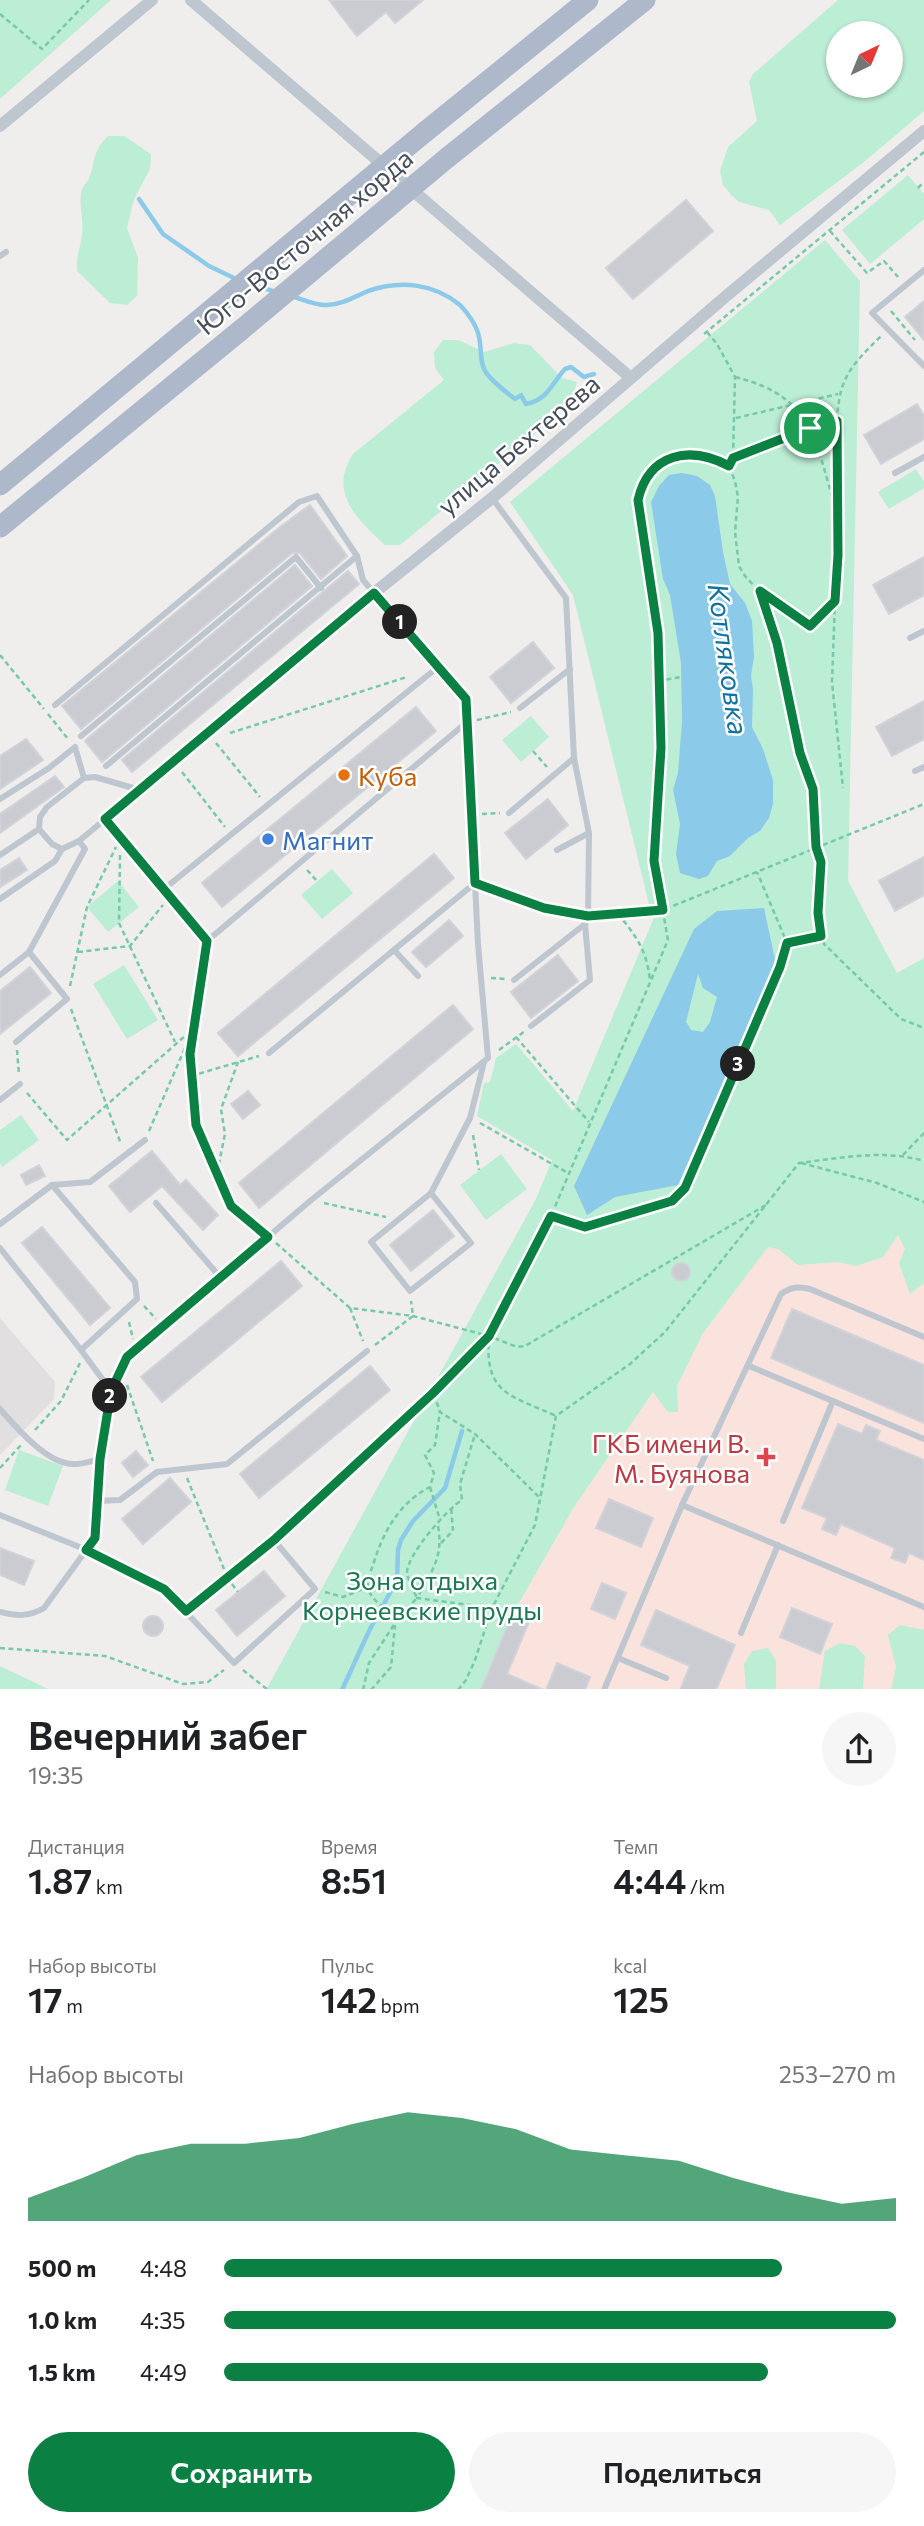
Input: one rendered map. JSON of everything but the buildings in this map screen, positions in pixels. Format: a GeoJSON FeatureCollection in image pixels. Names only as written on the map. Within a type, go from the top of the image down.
{"type":"FeatureCollection","features":[{"type":"Feature","properties":{"kind":"main road","name":"Юго-Восточная хорда"},"geometry":{"type":"LineString","coordinates":[[0,485],[588,0]]}},
{"type":"Feature","properties":{"kind":"main road","name":"Юго-Восточная хорда"},"geometry":{"type":"LineString","coordinates":[[0,527],[447,158],[645,0]]}},
{"type":"Feature","properties":{"kind":"street"},"geometry":{"type":"LineString","coordinates":[[0,126],[152,0]]}},
{"type":"Feature","properties":{"kind":"street"},"geometry":{"type":"LineString","coordinates":[[191,0],[631,378]]}},
{"type":"Feature","properties":{"kind":"street","name":"улица Бехтерева"},"geometry":{"type":"LineString","coordinates":[[140,790],[922,136]]}},
{"type":"Feature","properties":{"kind":"lane"},"geometry":{"type":"LineString","coordinates":[[924,270],[872,313],[924,366]]}},
{"type":"Feature","properties":{"kind":"lane"},"geometry":{"type":"LineString","coordinates":[[895,473],[924,457]]}},
{"type":"Feature","properties":{"kind":"lane"},"geometry":{"type":"LineString","coordinates":[[55,705],[299,502],[317,496],[357,556],[363,580],[466,699],[486,1060],[471,1118],[432,1193],[371,1242],[410,1291],[471,1243],[432,1193]]}},
{"type":"Feature","properties":{"kind":"lane"},"geometry":{"type":"LineString","coordinates":[[492,498],[566,598],[574,758],[589,833],[588,916],[585,924],[590,980],[531,1026]]}},
{"type":"Feature","properties":{"kind":"lane"},"geometry":{"type":"LineString","coordinates":[[106,766],[357,556]]}},
{"type":"Feature","properties":{"kind":"lane"},"geometry":{"type":"LineString","coordinates":[[80,736],[296,557],[321,588]]}},
{"type":"Feature","properties":{"kind":"lane"},"geometry":{"type":"LineString","coordinates":[[910,638],[924,631]]}},
{"type":"Feature","properties":{"kind":"lane"},"geometry":{"type":"LineString","coordinates":[[164,889],[438,667]]}},
{"type":"Feature","properties":{"kind":"lane"},"geometry":{"type":"LineString","coordinates":[[520,708],[569,669]]}},
{"type":"Feature","properties":{"kind":"lane"},"geometry":{"type":"LineString","coordinates":[[105,819],[207,941],[467,722]]}},
{"type":"Feature","properties":{"kind":"lane"},"geometry":{"type":"LineString","coordinates":[[0,799],[49,768],[75,747],[84,778]]}},
{"type":"Feature","properties":{"kind":"lane"},"geometry":{"type":"LineString","coordinates":[[509,813],[574,758]]}},
{"type":"Feature","properties":{"kind":"lane"},"geometry":{"type":"LineString","coordinates":[[915,771],[924,767]]}},
{"type":"Feature","properties":{"kind":"lane"},"geometry":{"type":"LineString","coordinates":[[62,849],[52,844],[39,829],[40,817],[47,807],[84,778],[95,777],[140,790]]}},
{"type":"Feature","properties":{"kind":"lane"},"geometry":{"type":"LineString","coordinates":[[0,900],[55,861],[62,849],[79,841],[140,790]]}},
{"type":"Feature","properties":{"kind":"lane"},"geometry":{"type":"LineString","coordinates":[[0,855],[39,829]]}},
{"type":"Feature","properties":{"kind":"lane"},"geometry":{"type":"LineString","coordinates":[[557,850],[589,833]]}},
{"type":"Feature","properties":{"kind":"lane"},"geometry":{"type":"LineString","coordinates":[[0,975],[29,952],[85,849],[79,841]]}},
{"type":"Feature","properties":{"kind":"lane"},"geometry":{"type":"LineString","coordinates":[[268,1053],[475,883]]}},
{"type":"Feature","properties":{"kind":"lane"},"geometry":{"type":"LineString","coordinates":[[514,980],[585,924]]}},
{"type":"Feature","properties":{"kind":"lane"},"geometry":{"type":"LineString","coordinates":[[394,950],[418,976]]}},
{"type":"Feature","properties":{"kind":"lane"},"geometry":{"type":"LineString","coordinates":[[16,1042],[67,999],[29,952]]}},
{"type":"Feature","properties":{"kind":"lane"},"geometry":{"type":"LineString","coordinates":[[0,1612],[21,1616],[34,1614],[44,1608],[95,1538],[100,1459],[111,1391],[127,1357],[310,1200],[486,1060]]}},
{"type":"Feature","properties":{"kind":"lane"},"geometry":{"type":"LineString","coordinates":[[0,1100],[20,1084]]}},
{"type":"Feature","properties":{"kind":"lane"},"geometry":{"type":"LineString","coordinates":[[0,1224],[52,1185],[90,1182],[145,1140]]}},
{"type":"Feature","properties":{"kind":"lane"},"geometry":{"type":"LineString","coordinates":[[52,1185],[135,1282],[137,1299],[83,1352]]}},
{"type":"Feature","properties":{"kind":"lane"},"geometry":{"type":"LineString","coordinates":[[156,1203],[220,1277]]}},
{"type":"Feature","properties":{"kind":"lane"},"geometry":{"type":"LineString","coordinates":[[0,1248],[111,1391]]}},
{"type":"Feature","properties":{"kind":"lane"},"geometry":{"type":"LineString","coordinates":[[604,1689],[682,1505],[781,1294],[789,1288],[800,1286],[924,1337]]}},
{"type":"Feature","properties":{"kind":"lane"},"geometry":{"type":"LineString","coordinates":[[96,1502],[120,1500],[157,1472],[227,1464],[367,1351]]}},
{"type":"Feature","properties":{"kind":"lane"},"geometry":{"type":"LineString","coordinates":[[749,1366],[924,1439]]}},
{"type":"Feature","properties":{"kind":"lane"},"geometry":{"type":"LineString","coordinates":[[783,1521],[834,1401]]}},
{"type":"Feature","properties":{"kind":"lane"},"geometry":{"type":"LineString","coordinates":[[0,1409],[44,1452],[70,1464],[100,1459]]}},
{"type":"Feature","properties":{"kind":"lane"},"geometry":{"type":"LineString","coordinates":[[682,1505],[924,1607]]}},
{"type":"Feature","properties":{"kind":"lane"},"geometry":{"type":"LineString","coordinates":[[0,1515],[86,1550],[164,1589],[234,1662],[315,1589],[274,1540],[186,1611]]}},
{"type":"Feature","properties":{"kind":"lane"},"geometry":{"type":"LineString","coordinates":[[741,1633],[778,1545]]}},
{"type":"Feature","properties":{"kind":"lane"},"geometry":{"type":"LineString","coordinates":[[618,1658],[666,1678]]}},
{"type":"Feature","properties":{"kind":"path"},"geometry":{"type":"LineString","coordinates":[[0,14],[41,49],[87,1]]}},
{"type":"Feature","properties":{"kind":"path"},"geometry":{"type":"LineString","coordinates":[[729,466],[733,458],[734,377],[717,344],[707,332],[924,152]]}},
{"type":"Feature","properties":{"kind":"path"},"geometry":{"type":"LineString","coordinates":[[918,188],[924,182]]}},
{"type":"Feature","properties":{"kind":"path"},"geometry":{"type":"LineString","coordinates":[[830,231],[867,273],[884,261],[906,285]]}},
{"type":"Feature","properties":{"kind":"path"},"geometry":{"type":"LineString","coordinates":[[898,305],[891,311],[916,341]]}},
{"type":"Feature","properties":{"kind":"path"},"geometry":{"type":"LineString","coordinates":[[842,788],[832,682],[838,555],[838,394],[846,376],[862,354],[881,337],[886,327]]}},
{"type":"Feature","properties":{"kind":"path"},"geometry":{"type":"LineString","coordinates":[[734,377],[776,391],[793,404],[810,428],[837,513]]}},
{"type":"Feature","properties":{"kind":"path"},"geometry":{"type":"LineString","coordinates":[[735,418],[838,394]]}},
{"type":"Feature","properties":{"kind":"path"},"geometry":{"type":"LineString","coordinates":[[733,458],[810,428],[837,421]]}},
{"type":"Feature","properties":{"kind":"path"},"geometry":{"type":"LineString","coordinates":[[274,1540],[433,1393],[489,1336],[551,1216],[668,940],[654,861],[661,748],[658,633],[638,500],[642,484],[650,473],[681,454],[701,455],[729,466],[738,497],[735,532],[739,566],[745,576],[760,591],[810,626],[835,601]]}},
{"type":"Feature","properties":{"kind":"path"},"geometry":{"type":"LineString","coordinates":[[760,591],[777,643],[800,753],[813,789],[816,847],[821,862],[818,913],[821,936],[828,950],[901,1018],[924,1028]]}},
{"type":"Feature","properties":{"kind":"path"},"geometry":{"type":"LineString","coordinates":[[0,654],[75,747]]}},
{"type":"Feature","properties":{"kind":"path"},"geometry":{"type":"LineString","coordinates":[[230,733],[412,675]]}},
{"type":"Feature","properties":{"kind":"path"},"geometry":{"type":"LineString","coordinates":[[658,681],[681,677]]}},
{"type":"Feature","properties":{"kind":"path"},"geometry":{"type":"LineString","coordinates":[[467,722],[505,714]]}},
{"type":"Feature","properties":{"kind":"path"},"geometry":{"type":"LineString","coordinates":[[214,740],[268,806]]}},
{"type":"Feature","properties":{"kind":"path"},"geometry":{"type":"LineString","coordinates":[[533,751],[554,775]]}},
{"type":"Feature","properties":{"kind":"path"},"geometry":{"type":"LineString","coordinates":[[180,769],[232,835]]}},
{"type":"Feature","properties":{"kind":"path"},"geometry":{"type":"LineString","coordinates":[[475,883],[544,908],[588,916],[663,910],[924,804]]}},
{"type":"Feature","properties":{"kind":"path"},"geometry":{"type":"LineString","coordinates":[[471,815],[509,813]]}},
{"type":"Feature","properties":{"kind":"path"},"geometry":{"type":"LineString","coordinates":[[121,838],[119,923],[176,1044]]}},
{"type":"Feature","properties":{"kind":"path"},"geometry":{"type":"LineString","coordinates":[[121,838],[88,907],[67,999],[125,1155]]}},
{"type":"Feature","properties":{"kind":"path"},"geometry":{"type":"LineString","coordinates":[[300,863],[317,881]]}},
{"type":"Feature","properties":{"kind":"path"},"geometry":{"type":"LineString","coordinates":[[551,1216],[585,1227],[672,1201],[685,1188],[780,967],[787,943],[757,872]]}},
{"type":"Feature","properties":{"kind":"path"},"geometry":{"type":"LineString","coordinates":[[78,952],[130,946],[169,896]]}},
{"type":"Feature","properties":{"kind":"path"},"geometry":{"type":"LineString","coordinates":[[618,914],[638,940],[648,960],[650,982]]}},
{"type":"Feature","properties":{"kind":"path"},"geometry":{"type":"LineString","coordinates":[[787,943],[821,936]]}},
{"type":"Feature","properties":{"kind":"path"},"geometry":{"type":"LineString","coordinates":[[207,941],[190,1054],[191,1076],[196,1125],[231,1206],[350,1308],[367,1351],[413,1316]]}},
{"type":"Feature","properties":{"kind":"path"},"geometry":{"type":"LineString","coordinates":[[481,977],[514,980]]}},
{"type":"Feature","properties":{"kind":"path"},"geometry":{"type":"LineString","coordinates":[[486,1060],[531,1026]]}},
{"type":"Feature","properties":{"kind":"path"},"geometry":{"type":"LineString","coordinates":[[16,1042],[20,1084],[67,1140],[194,1028]]}},
{"type":"Feature","properties":{"kind":"path"},"geometry":{"type":"LineString","coordinates":[[145,1140],[194,1028]]}},
{"type":"Feature","properties":{"kind":"path"},"geometry":{"type":"LineString","coordinates":[[516,1037],[590,1124]]}},
{"type":"Feature","properties":{"kind":"path"},"geometry":{"type":"LineString","coordinates":[[191,1076],[268,1053]]}},
{"type":"Feature","properties":{"kind":"path"},"geometry":{"type":"LineString","coordinates":[[216,1176],[225,1134],[221,1109],[239,1062]]}},
{"type":"Feature","properties":{"kind":"path"},"geometry":{"type":"LineString","coordinates":[[471,1118],[569,1173]]}},
{"type":"Feature","properties":{"kind":"path"},"geometry":{"type":"LineString","coordinates":[[471,1118],[479,1170]]}},
{"type":"Feature","properties":{"kind":"path"},"geometry":{"type":"LineString","coordinates":[[903,1155],[924,1133]]}},
{"type":"Feature","properties":{"kind":"path"},"geometry":{"type":"LineString","coordinates":[[458,1689],[466,1680],[475,1661],[492,1608],[535,1525],[556,1416],[630,1364],[665,1332],[799,1163],[862,1155],[903,1155],[924,1161]]}},
{"type":"Feature","properties":{"kind":"path"},"geometry":{"type":"LineString","coordinates":[[799,1163],[877,1183],[924,1202]]}},
{"type":"Feature","properties":{"kind":"path"},"geometry":{"type":"LineString","coordinates":[[310,1200],[398,1220]]}},
{"type":"Feature","properties":{"kind":"path"},"geometry":{"type":"LineString","coordinates":[[350,1308],[413,1316],[489,1336],[517,1347],[525,1346],[766,1205]]}},
{"type":"Feature","properties":{"kind":"path"},"geometry":{"type":"LineString","coordinates":[[410,1291],[413,1316]]}},
{"type":"Feature","properties":{"kind":"path"},"geometry":{"type":"LineString","coordinates":[[137,1299],[163,1326]]}},
{"type":"Feature","properties":{"kind":"path"},"geometry":{"type":"LineString","coordinates":[[127,1308],[135,1350]]}},
{"type":"Feature","properties":{"kind":"path"},"geometry":{"type":"LineString","coordinates":[[489,1336],[489,1372],[497,1384],[507,1394],[556,1416]]}},
{"type":"Feature","properties":{"kind":"path"},"geometry":{"type":"LineString","coordinates":[[0,1468],[61,1401],[83,1352]]}},
{"type":"Feature","properties":{"kind":"path"},"geometry":{"type":"LineString","coordinates":[[121,1369],[157,1472]]}},
{"type":"Feature","properties":{"kind":"path"},"geometry":{"type":"LineString","coordinates":[[363,1689],[369,1663],[399,1617],[417,1598],[438,1561],[441,1543],[439,1522],[430,1487],[434,1473],[425,1455],[435,1445],[440,1412],[433,1393]]}},
{"type":"Feature","properties":{"kind":"path"},"geometry":{"type":"LineString","coordinates":[[440,1412],[475,1434],[541,1499]]}},
{"type":"Feature","properties":{"kind":"path"},"geometry":{"type":"LineString","coordinates":[[417,1598],[407,1572],[413,1552],[451,1506],[462,1500],[460,1484],[475,1434]]}},
{"type":"Feature","properties":{"kind":"path"},"geometry":{"type":"LineString","coordinates":[[183,1469],[227,1577],[239,1592]]}},
{"type":"Feature","properties":{"kind":"path"},"geometry":{"type":"LineString","coordinates":[[399,1617],[378,1603],[368,1587],[368,1580],[382,1535],[414,1496],[430,1487]]}},
{"type":"Feature","properties":{"kind":"path"},"geometry":{"type":"LineString","coordinates":[[441,1543],[453,1531],[451,1506]]}},
{"type":"Feature","properties":{"kind":"path"},"geometry":{"type":"LineString","coordinates":[[315,1589],[343,1597],[368,1587]]}},
{"type":"Feature","properties":{"kind":"path"},"geometry":{"type":"LineString","coordinates":[[417,1598],[492,1608]]}},
{"type":"Feature","properties":{"kind":"path"},"geometry":{"type":"LineString","coordinates":[[371,1689],[391,1667],[396,1622]]}},
{"type":"Feature","properties":{"kind":"path"},"geometry":{"type":"LineString","coordinates":[[0,1648],[105,1656],[183,1684],[208,1682],[234,1662],[268,1689]]}},
{"type":"Feature","properties":{"kind":"shaded area","name":"ГКБ имени В. М. Буянова"},"geometry":{"type":"Polygon","coordinates":[[[796,1184],[924,1234],[924,1689],[481,1689],[512,1615],[574,1507],[796,1184]]]}},
{"type":"Feature","properties":{"kind":"shaded area"},"geometry":{"type":"Polygon","coordinates":[[[0,1318],[55,1382],[54,1399],[0,1455],[0,1318]]]}},
{"type":"Feature","properties":{"kind":"green space"},"geometry":{"type":"Polygon","coordinates":[[[0,0],[111,0],[0,99],[0,0]]]}},
{"type":"Feature","properties":{"kind":"green space"},"geometry":{"type":"Polygon","coordinates":[[[838,0],[924,0],[924,111],[864,162],[780,225],[769,210],[739,202],[723,185],[720,171],[728,147],[757,121],[749,82],[753,74],[838,0]]]}},
{"type":"Feature","properties":{"kind":"green space"},"geometry":{"type":"Polygon","coordinates":[[[108,136],[124,136],[151,154],[150,169],[134,199],[127,228],[138,258],[137,296],[127,305],[110,303],[77,271],[82,228],[81,192],[99,148],[108,136]]]}},
{"type":"Feature","properties":{"kind":"green space"},"geometry":{"type":"Polygon","coordinates":[[[908,175],[924,194],[924,219],[870,264],[842,230],[908,175]]]}},
{"type":"Feature","properties":{"kind":"green space","name":"Зона отдыха Корнеевские пруды"},"geometry":{"type":"Polygon","coordinates":[[[825,240],[860,281],[848,881],[897,973],[924,958],[924,1283],[910,1294],[899,1263],[905,1249],[898,1235],[883,1257],[856,1266],[838,1262],[798,1265],[778,1249],[768,1247],[703,1333],[677,1386],[678,1412],[668,1412],[653,1392],[574,1507],[512,1615],[481,1689],[267,1689],[536,1199],[552,1160],[477,1116],[484,1083],[490,1082],[496,1058],[516,1044],[573,1111],[653,920],[573,595],[510,502],[825,240]]]}},
{"type":"Feature","properties":{"kind":"green space"},"geometry":{"type":"Polygon","coordinates":[[[443,340],[458,340],[484,352],[514,343],[530,345],[562,378],[577,382],[565,409],[400,545],[385,545],[349,504],[344,481],[346,468],[353,454],[444,380],[435,368],[434,352],[443,340]]]}},
{"type":"Feature","properties":{"kind":"green space"},"geometry":{"type":"Polygon","coordinates":[[[916,469],[924,482],[924,488],[889,509],[878,492],[916,469]]]}},
{"type":"Feature","properties":{"kind":"green space"},"geometry":{"type":"Polygon","coordinates":[[[531,716],[549,737],[521,762],[502,740],[531,716]]]}},
{"type":"Feature","properties":{"kind":"green space"},"geometry":{"type":"Polygon","coordinates":[[[332,869],[353,893],[322,919],[301,895],[332,869]]]}},
{"type":"Feature","properties":{"kind":"green space"},"geometry":{"type":"Polygon","coordinates":[[[118,881],[139,907],[108,932],[87,907],[118,881]]]}},
{"type":"Feature","properties":{"kind":"green space"},"geometry":{"type":"Polygon","coordinates":[[[124,965],[158,1020],[127,1039],[93,984],[124,965]]]}},
{"type":"Feature","properties":{"kind":"green space"},"geometry":{"type":"Polygon","coordinates":[[[21,1115],[39,1140],[2,1167],[0,1130],[21,1115]]]}},
{"type":"Feature","properties":{"kind":"green space"},"geometry":{"type":"Polygon","coordinates":[[[501,1154],[527,1189],[486,1220],[460,1185],[501,1154]]]}},
{"type":"Feature","properties":{"kind":"green space"},"geometry":{"type":"Polygon","coordinates":[[[19,1450],[63,1466],[48,1506],[5,1490],[19,1450]]]}},
{"type":"Feature","properties":{"kind":"green space"},"geometry":{"type":"Polygon","coordinates":[[[900,1625],[924,1630],[924,1689],[891,1689],[896,1667],[888,1635],[900,1625]]]}},
{"type":"Feature","properties":{"kind":"green space"},"geometry":{"type":"Polygon","coordinates":[[[840,1643],[855,1646],[865,1656],[863,1689],[819,1689],[825,1651],[840,1643]]]}},
{"type":"Feature","properties":{"kind":"green space"},"geometry":{"type":"Polygon","coordinates":[[[768,1648],[776,1661],[776,1689],[746,1689],[744,1664],[752,1651],[768,1648]]]}},
{"type":"Feature","properties":{"kind":"green space"},"geometry":{"type":"Polygon","coordinates":[[[0,1666],[48,1689],[0,1689],[0,1666]]]}},
{"type":"Feature","properties":{"kind":"water"},"geometry":{"type":"Polygon","coordinates":[[[682,473],[697,476],[710,485],[715,496],[730,584],[745,603],[752,621],[752,727],[763,749],[773,780],[773,804],[769,818],[760,831],[748,838],[730,856],[717,861],[708,876],[699,879],[680,873],[676,854],[680,824],[673,790],[678,773],[682,721],[681,663],[670,595],[663,579],[651,502],[659,486],[669,475],[682,473]]]}},
{"type":"Feature","properties":{"kind":"water"},"geometry":{"type":"Polygon","coordinates":[[[764,908],[776,964],[678,1185],[615,1197],[587,1215],[574,1186],[694,929],[717,911],[764,908]],[[698,974],[686,1022],[691,1030],[703,1032],[710,1022],[717,997],[703,988],[698,974]]]}},
{"type":"Feature","properties":{"kind":"waterway","name":"Котляковка"},"geometry":{"type":"LineString","coordinates":[[139,199],[163,234],[209,266],[236,279]]}},
{"type":"Feature","properties":{"kind":"waterway","name":"Котляковка"},"geometry":{"type":"LineString","coordinates":[[250,284],[276,292]]}},
{"type":"Feature","properties":{"kind":"waterway","name":"Котляковка"},"geometry":{"type":"LineString","coordinates":[[291,296],[327,305],[392,285],[416,286],[439,292],[460,305],[472,320],[478,333],[487,374],[515,399],[521,395],[526,404],[545,395],[565,369],[571,367],[584,377],[594,374]]}},
{"type":"Feature","properties":{"kind":"waterway","name":"Котляковка"},"geometry":{"type":"LineString","coordinates":[[342,1689],[369,1631],[397,1580],[401,1540],[413,1521],[445,1488],[462,1431]]}},
{"type":"Feature","properties":{"kind":"place","name":"Куба"},"geometry":{"type":"Point","coordinates":[344,775]}},
{"type":"Feature","properties":{"kind":"place","name":"Магнит"},"geometry":{"type":"Point","coordinates":[268,839]}},
{"type":"Feature","properties":{"kind":"place","name":"ГКБ имени В. М. Буянова"},"geometry":{"type":"Point","coordinates":[766,1457]}},
{"type":"Feature","properties":{"kind":"route"},"geometry":{"type":"LineString","coordinates":[[837,421],[838,555],[835,601],[816,623],[810,626],[760,591],[777,643],[800,753],[813,789],[816,847],[821,862],[818,913],[821,936],[787,943],[780,967],[685,1188],[672,1201],[585,1227],[551,1216],[489,1336],[433,1393],[274,1540],[186,1611],[164,1589],[86,1550],[95,1538],[100,1459],[111,1391],[127,1357],[268,1237],[231,1206],[196,1125],[190,1054],[207,941],[105,819],[374,593],[466,699],[475,883],[544,908],[588,916],[663,910],[654,861],[661,748],[658,633],[638,500],[642,484],[650,473],[666,460],[681,454],[701,455],[729,466],[733,458],[810,428],[837,421]]}}]}
